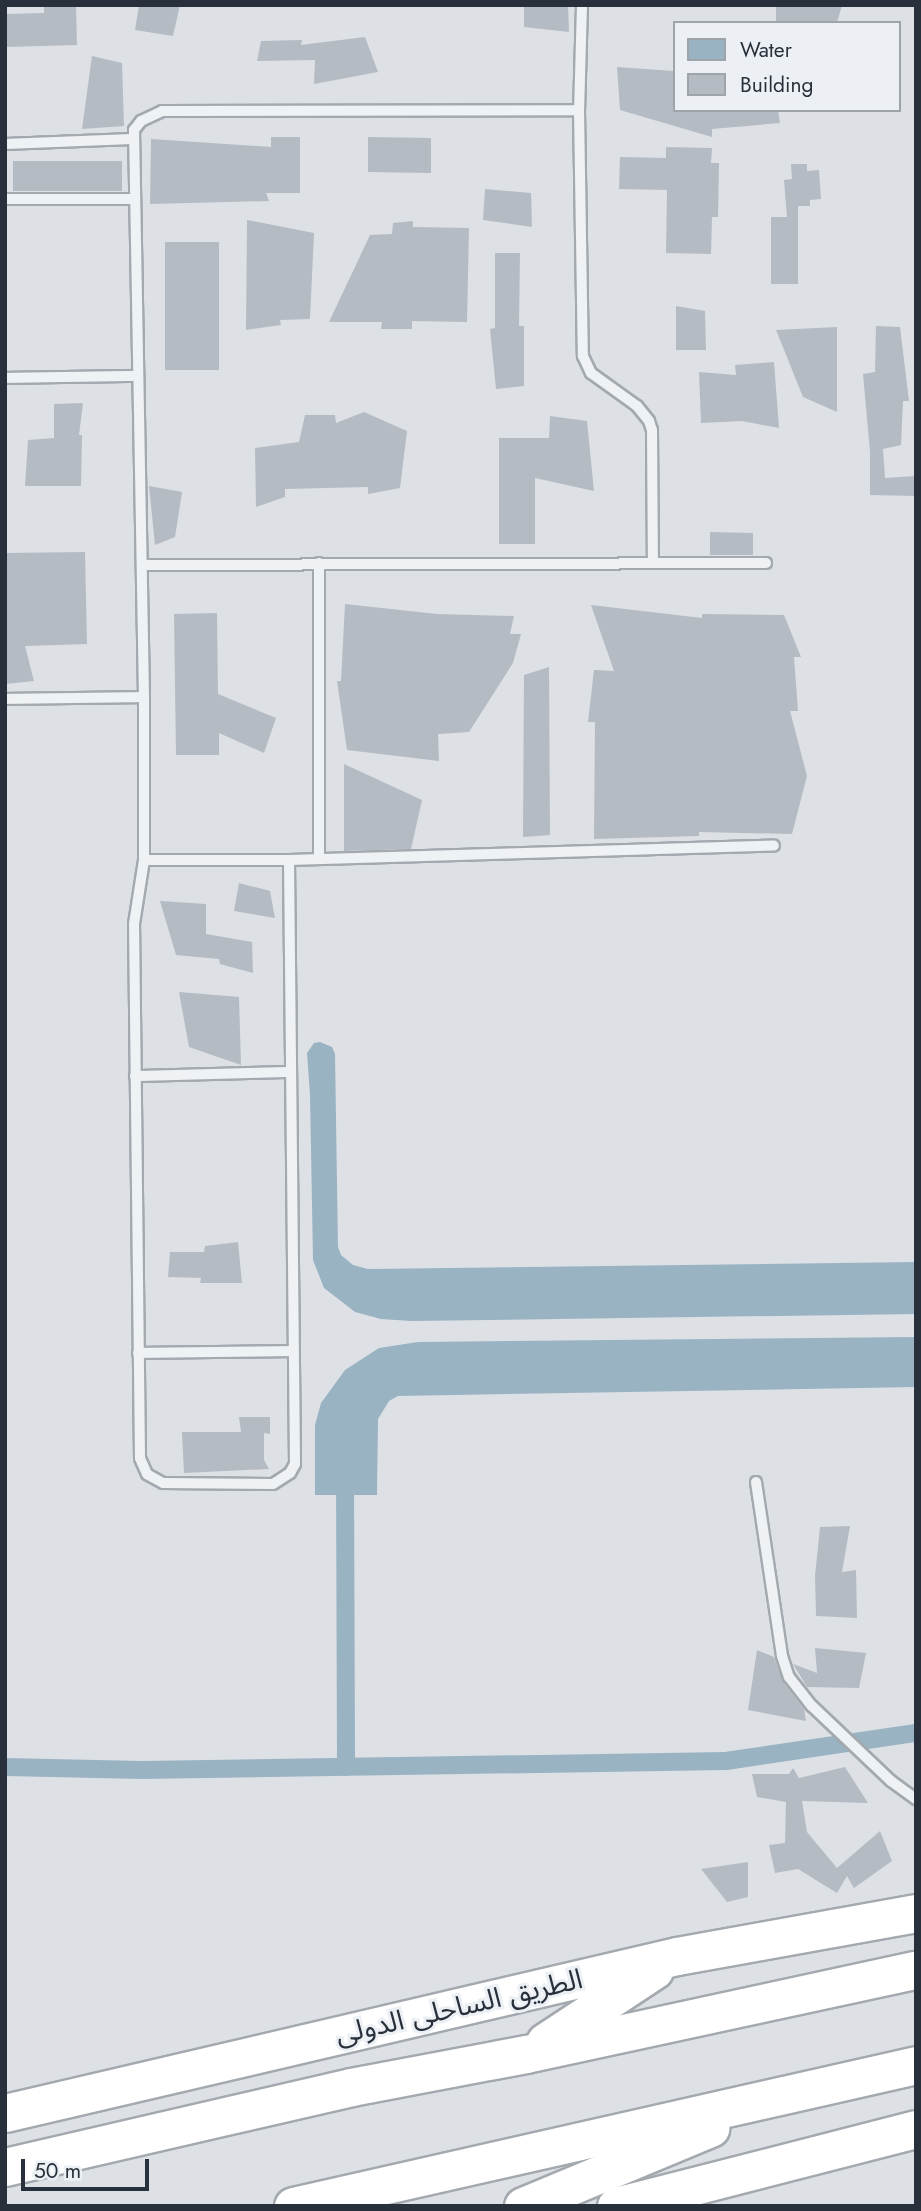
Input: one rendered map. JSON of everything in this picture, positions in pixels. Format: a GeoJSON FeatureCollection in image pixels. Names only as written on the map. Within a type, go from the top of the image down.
{"type":"FeatureCollection","features":[{"type":"Feature","properties":{"kind":"highway","name":"الطريق الساحلى الدولى"},"geometry":{"type":"LineString","coordinates":[[5,2113],[677,1955],[916,1913]]}},
{"type":"Feature","properties":{"kind":"highway"},"geometry":{"type":"LineString","coordinates":[[526,2054],[677,1955]]}},
{"type":"Feature","properties":{"kind":"highway","name":"الطريق الساحلى الدولى"},"geometry":{"type":"LineString","coordinates":[[5,2167],[351,2087],[526,2054],[916,1970]]}},
{"type":"Feature","properties":{"kind":"highway"},"geometry":{"type":"LineString","coordinates":[[293,2206],[916,2065]]}},
{"type":"Feature","properties":{"kind":"highway"},"geometry":{"type":"LineString","coordinates":[[523,2206],[799,2090]]}},
{"type":"Feature","properties":{"kind":"highway"},"geometry":{"type":"LineString","coordinates":[[616,2206],[916,2129]]}},
{"type":"Feature","properties":{"kind":"lane"},"geometry":{"type":"LineString","coordinates":[[582,5],[579,110],[583,356],[591,373],[637,406],[649,421],[652,430],[653,563]]}},
{"type":"Feature","properties":{"kind":"lane"},"geometry":{"type":"LineString","coordinates":[[289,860],[295,1464],[282,1480],[265,1484],[163,1483],[153,1480],[141,1467],[140,1458],[134,924],[144,860],[144,697],[132,139],[141,121],[162,111],[579,110]]}},
{"type":"Feature","properties":{"kind":"lane"},"geometry":{"type":"LineString","coordinates":[[5,144],[132,139]]}},
{"type":"Feature","properties":{"kind":"lane"},"geometry":{"type":"LineString","coordinates":[[5,199],[133,199]]}},
{"type":"Feature","properties":{"kind":"lane"},"geometry":{"type":"LineString","coordinates":[[5,378],[138,376]]}},
{"type":"Feature","properties":{"kind":"lane"},"geometry":{"type":"LineString","coordinates":[[319,563],[319,859]]}},
{"type":"Feature","properties":{"kind":"lane"},"geometry":{"type":"LineString","coordinates":[[143,565],[766,563]]}},
{"type":"Feature","properties":{"kind":"lane"},"geometry":{"type":"LineString","coordinates":[[5,699],[144,697]]}},
{"type":"Feature","properties":{"kind":"lane"},"geometry":{"type":"LineString","coordinates":[[144,860],[289,860],[774,846]]}},
{"type":"Feature","properties":{"kind":"lane"},"geometry":{"type":"LineString","coordinates":[[135,1076],[290,1072]]}},
{"type":"Feature","properties":{"kind":"lane"},"geometry":{"type":"LineString","coordinates":[[138,1353],[292,1351]]}},
{"type":"Feature","properties":{"kind":"lane"},"geometry":{"type":"LineString","coordinates":[[755,1482],[782,1656],[789,1677],[812,1706],[891,1782],[916,1799]]}},
{"type":"Feature","properties":{"kind":"water"},"geometry":{"type":"Polygon","coordinates":[[[320,1042],[332,1047],[335,1054],[338,1247],[341,1255],[353,1265],[368,1269],[916,1262],[916,1314],[411,1321],[381,1319],[355,1312],[324,1288],[313,1260],[307,1053],[314,1043],[320,1042]]]}},
{"type":"Feature","properties":{"kind":"water"},"geometry":{"type":"Polygon","coordinates":[[[916,1337],[916,1387],[398,1396],[389,1401],[378,1419],[377,1495],[315,1495],[315,1425],[321,1403],[345,1370],[379,1348],[418,1342],[916,1337]]]}},
{"type":"Feature","properties":{"kind":"building"},"geometry":{"type":"Polygon","coordinates":[[[44,5],[76,5],[77,45],[5,47],[5,14],[44,13],[44,5]]]}},
{"type":"Feature","properties":{"kind":"building"},"geometry":{"type":"Polygon","coordinates":[[[139,5],[180,5],[173,36],[135,30],[139,5]]]}},
{"type":"Feature","properties":{"kind":"building"},"geometry":{"type":"Polygon","coordinates":[[[524,5],[568,5],[569,32],[524,27],[524,5]]]}},
{"type":"Feature","properties":{"kind":"building"},"geometry":{"type":"Polygon","coordinates":[[[776,5],[842,5],[838,21],[776,21],[776,5]]]}},
{"type":"Feature","properties":{"kind":"building"},"geometry":{"type":"Polygon","coordinates":[[[365,37],[378,72],[314,84],[315,60],[257,61],[261,41],[302,40],[301,45],[365,37]]]}},
{"type":"Feature","properties":{"kind":"building"},"geometry":{"type":"Polygon","coordinates":[[[92,56],[122,63],[124,126],[82,129],[92,56]]]}},
{"type":"Feature","properties":{"kind":"building"},"geometry":{"type":"Polygon","coordinates":[[[617,67],[673,71],[673,112],[778,112],[780,123],[712,129],[712,137],[620,110],[617,67]]]}},
{"type":"Feature","properties":{"kind":"building"},"geometry":{"type":"Polygon","coordinates":[[[271,137],[300,137],[300,193],[266,193],[269,201],[150,204],[151,139],[271,147],[271,137]]]}},
{"type":"Feature","properties":{"kind":"building"},"geometry":{"type":"Polygon","coordinates":[[[368,137],[431,138],[431,173],[368,172],[368,137]]]}},
{"type":"Feature","properties":{"kind":"building"},"geometry":{"type":"Polygon","coordinates":[[[666,147],[712,148],[711,163],[719,163],[718,217],[712,217],[711,254],[666,253],[667,190],[619,189],[620,157],[666,158],[666,147]]]}},
{"type":"Feature","properties":{"kind":"building"},"geometry":{"type":"Polygon","coordinates":[[[13,161],[122,161],[122,191],[13,191],[13,161]]]}},
{"type":"Feature","properties":{"kind":"building"},"geometry":{"type":"Polygon","coordinates":[[[791,164],[807,164],[807,171],[819,170],[821,199],[810,200],[810,206],[798,206],[798,284],[771,284],[771,217],[787,217],[784,180],[792,179],[791,164]]]}},
{"type":"Feature","properties":{"kind":"building"},"geometry":{"type":"Polygon","coordinates":[[[485,189],[531,193],[532,227],[483,220],[485,189]]]}},
{"type":"Feature","properties":{"kind":"building"},"geometry":{"type":"Polygon","coordinates":[[[247,220],[314,233],[310,319],[280,320],[281,325],[246,330],[247,220]]]}},
{"type":"Feature","properties":{"kind":"building"},"geometry":{"type":"Polygon","coordinates":[[[413,221],[413,227],[469,228],[467,322],[412,321],[412,329],[381,329],[382,322],[329,322],[370,235],[392,234],[393,223],[413,221]]]}},
{"type":"Feature","properties":{"kind":"building"},"geometry":{"type":"Polygon","coordinates":[[[165,242],[219,242],[219,370],[165,370],[165,242]]]}},
{"type":"Feature","properties":{"kind":"building"},"geometry":{"type":"Polygon","coordinates":[[[495,253],[520,253],[519,326],[524,326],[524,386],[496,389],[490,329],[495,328],[495,253]]]}},
{"type":"Feature","properties":{"kind":"building"},"geometry":{"type":"Polygon","coordinates":[[[676,306],[705,311],[706,350],[676,350],[676,306]]]}},
{"type":"Feature","properties":{"kind":"building"},"geometry":{"type":"Polygon","coordinates":[[[876,326],[900,327],[909,401],[903,401],[901,445],[883,449],[885,478],[916,476],[916,496],[870,495],[870,452],[863,374],[875,372],[876,326]]]}},
{"type":"Feature","properties":{"kind":"building"},"geometry":{"type":"Polygon","coordinates":[[[837,327],[837,412],[803,397],[776,330],[837,327]]]}},
{"type":"Feature","properties":{"kind":"building"},"geometry":{"type":"Polygon","coordinates":[[[774,362],[779,428],[742,421],[701,423],[699,372],[736,375],[735,365],[774,362]]]}},
{"type":"Feature","properties":{"kind":"building"},"geometry":{"type":"Polygon","coordinates":[[[83,403],[79,435],[82,435],[81,486],[25,486],[28,440],[54,438],[54,404],[83,403]]]}},
{"type":"Feature","properties":{"kind":"building"},"geometry":{"type":"Polygon","coordinates":[[[364,412],[407,431],[400,488],[368,494],[368,487],[285,489],[285,497],[256,507],[255,448],[299,442],[305,415],[335,415],[336,423],[364,412]]]}},
{"type":"Feature","properties":{"kind":"building"},"geometry":{"type":"Polygon","coordinates":[[[550,416],[587,421],[594,491],[535,478],[535,544],[499,544],[499,438],[549,438],[550,416]]]}},
{"type":"Feature","properties":{"kind":"building"},"geometry":{"type":"Polygon","coordinates":[[[149,486],[182,492],[175,537],[155,545],[149,486]]]}},
{"type":"Feature","properties":{"kind":"building"},"geometry":{"type":"Polygon","coordinates":[[[710,532],[753,533],[753,555],[710,555],[710,532]]]}},
{"type":"Feature","properties":{"kind":"building"},"geometry":{"type":"Polygon","coordinates":[[[85,552],[87,644],[25,646],[34,681],[5,684],[5,553],[85,552]]]}},
{"type":"Feature","properties":{"kind":"building"},"geometry":{"type":"Polygon","coordinates":[[[345,604],[437,614],[514,616],[510,634],[521,634],[513,663],[469,732],[438,734],[439,761],[347,750],[337,681],[341,681],[345,604]]]}},
{"type":"Feature","properties":{"kind":"building"},"geometry":{"type":"Polygon","coordinates":[[[591,605],[702,618],[702,614],[784,615],[801,657],[794,657],[798,711],[790,711],[807,776],[792,834],[699,832],[699,836],[594,839],[595,722],[588,722],[594,670],[614,671],[591,605]]]}},
{"type":"Feature","properties":{"kind":"building"},"geometry":{"type":"Polygon","coordinates":[[[217,613],[218,694],[276,718],[264,753],[219,733],[219,755],[176,755],[174,614],[217,613]]]}},
{"type":"Feature","properties":{"kind":"building"},"geometry":{"type":"Polygon","coordinates":[[[549,667],[550,835],[523,837],[524,675],[549,667]]]}},
{"type":"Feature","properties":{"kind":"building"},"geometry":{"type":"Polygon","coordinates":[[[344,764],[422,800],[411,849],[344,851],[344,764]]]}},
{"type":"Feature","properties":{"kind":"building"},"geometry":{"type":"Polygon","coordinates":[[[239,883],[270,891],[275,918],[234,911],[239,883]]]}},
{"type":"Feature","properties":{"kind":"building"},"geometry":{"type":"Polygon","coordinates":[[[160,901],[206,904],[206,934],[252,942],[253,973],[220,964],[219,959],[176,955],[160,901]]]}},
{"type":"Feature","properties":{"kind":"building"},"geometry":{"type":"Polygon","coordinates":[[[179,992],[239,997],[241,1065],[189,1047],[179,992]]]}},
{"type":"Feature","properties":{"kind":"building"},"geometry":{"type":"Polygon","coordinates":[[[238,1242],[242,1283],[200,1283],[201,1278],[168,1277],[170,1252],[204,1252],[205,1246],[238,1242]]]}},
{"type":"Feature","properties":{"kind":"building"},"geometry":{"type":"Polygon","coordinates":[[[239,1417],[270,1417],[270,1434],[264,1433],[264,1460],[269,1469],[184,1473],[182,1432],[241,1432],[239,1417]]]}},
{"type":"Feature","properties":{"kind":"building"},"geometry":{"type":"Polygon","coordinates":[[[850,1526],[842,1572],[856,1570],[857,1618],[816,1616],[815,1576],[820,1527],[850,1526]]]}},
{"type":"Feature","properties":{"kind":"building"},"geometry":{"type":"Polygon","coordinates":[[[815,1648],[866,1653],[859,1688],[807,1687],[793,1664],[817,1673],[815,1648]]]}},
{"type":"Feature","properties":{"kind":"building"},"geometry":{"type":"Polygon","coordinates":[[[757,1650],[774,1657],[783,1682],[804,1709],[806,1721],[748,1710],[757,1650]]]}},
{"type":"Feature","properties":{"kind":"building"},"geometry":{"type":"Polygon","coordinates":[[[845,1767],[868,1803],[802,1801],[807,1832],[837,1868],[880,1831],[892,1861],[854,1888],[847,1876],[837,1893],[798,1869],[775,1873],[769,1845],[785,1843],[786,1802],[757,1797],[752,1774],[789,1774],[793,1768],[799,1778],[845,1767]]]}},
{"type":"Feature","properties":{"kind":"building"},"geometry":{"type":"Polygon","coordinates":[[[748,1862],[748,1897],[727,1902],[701,1869],[748,1862]]]}},
{"type":"Feature","properties":{"kind":"waterway"},"geometry":{"type":"LineString","coordinates":[[345,1472],[346,1767]]}},
{"type":"Feature","properties":{"kind":"waterway"},"geometry":{"type":"LineString","coordinates":[[5,1767],[142,1770],[726,1761],[916,1733]]}}]}
